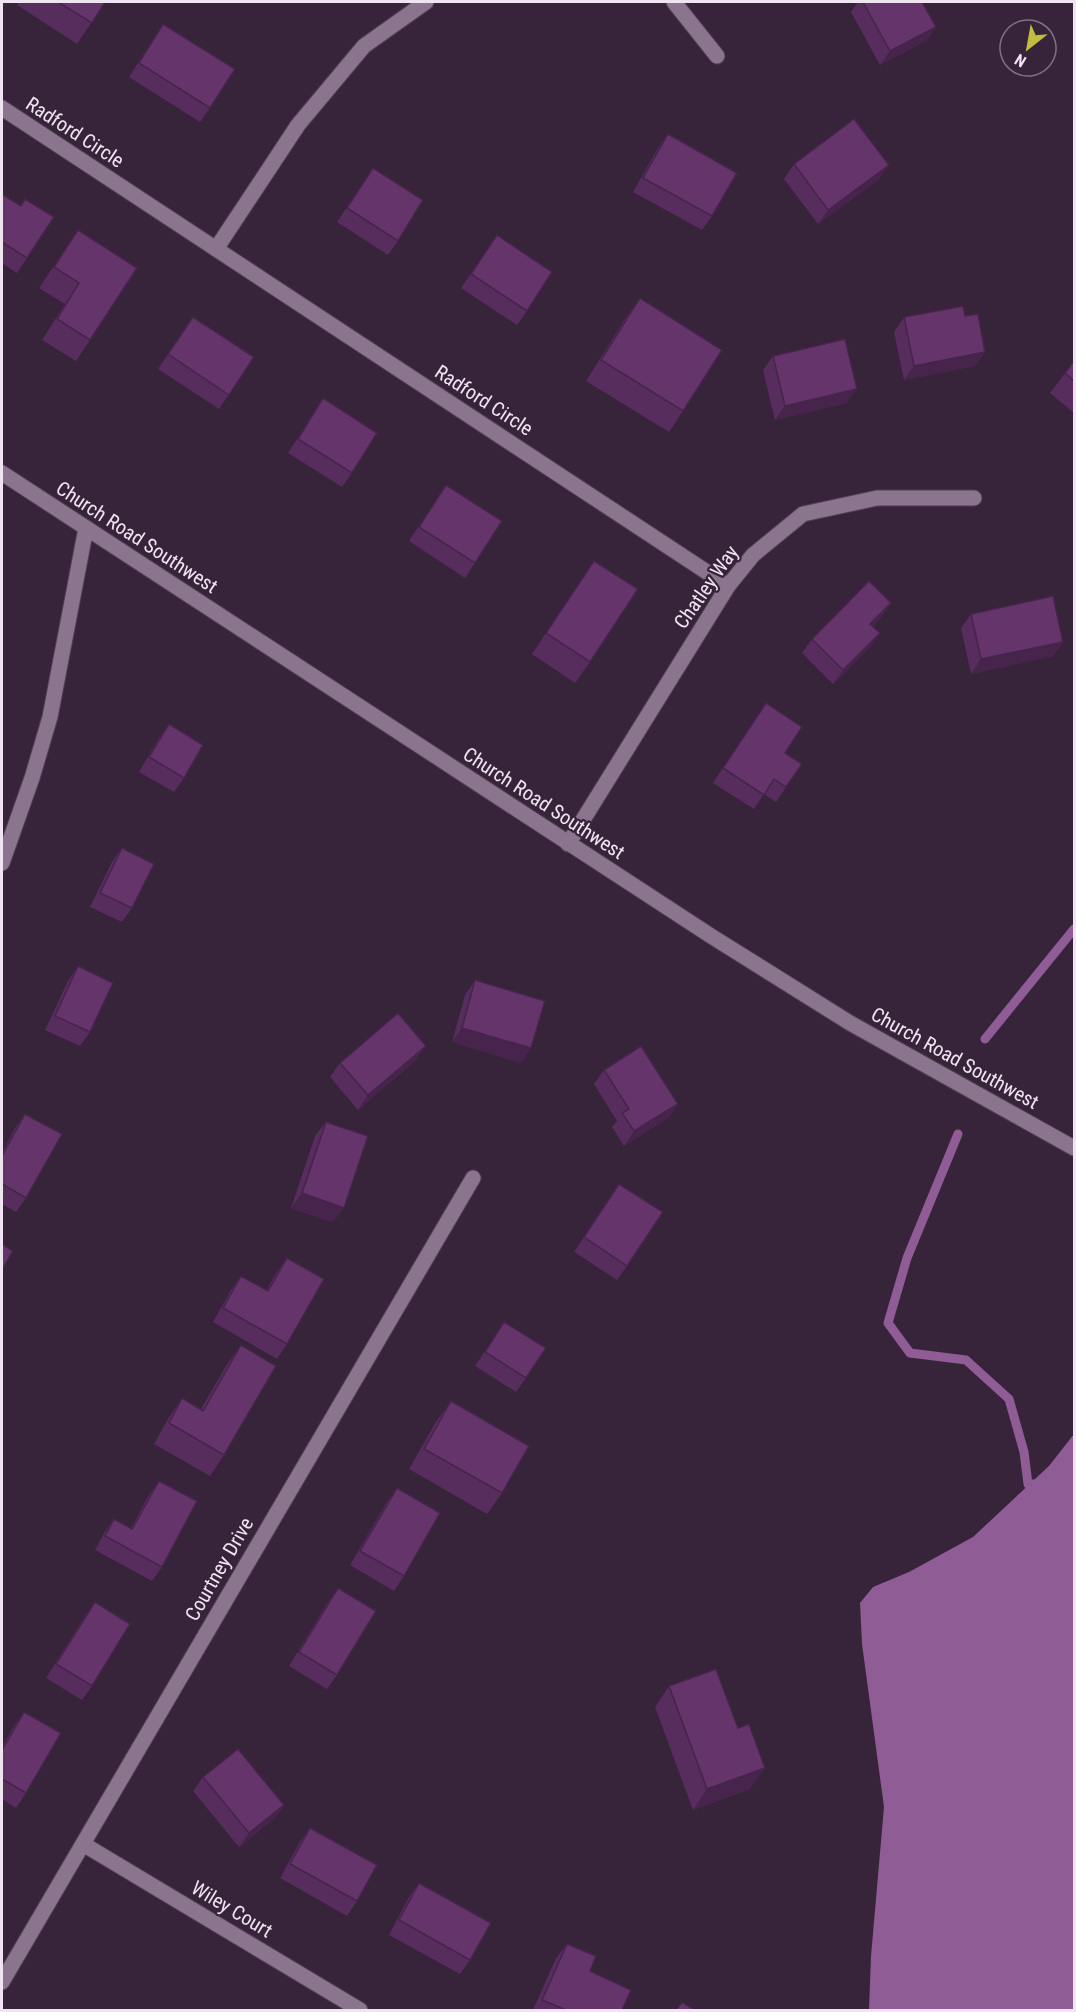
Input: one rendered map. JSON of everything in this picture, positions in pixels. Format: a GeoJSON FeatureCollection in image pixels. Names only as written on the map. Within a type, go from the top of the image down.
{"type":"FeatureCollection","features":[{"type":"Feature","properties":{"kind":"street"},"geometry":{"type":"LineString","coordinates":[[216,249],[298,125],[364,46],[426,2]]}},
{"type":"Feature","properties":{"kind":"street"},"geometry":{"type":"LineString","coordinates":[[674,2],[717,56]]}},
{"type":"Feature","properties":{"kind":"street","name":"Radford Circle"},"geometry":{"type":"LineString","coordinates":[[2,108],[728,586]]}},
{"type":"Feature","properties":{"kind":"street","name":"Church Road Southwest"},"geometry":{"type":"LineString","coordinates":[[2,473],[568,844],[850,1023],[1074,1148]]}},
{"type":"Feature","properties":{"kind":"street","name":"Chatley Way"},"geometry":{"type":"LineString","coordinates":[[568,844],[728,586],[753,555],[802,514],[878,498],[974,498]]}},
{"type":"Feature","properties":{"kind":"street"},"geometry":{"type":"LineString","coordinates":[[2,863],[50,717],[86,528]]}},
{"type":"Feature","properties":{"kind":"street","name":"Courtney Drive"},"geometry":{"type":"LineString","coordinates":[[2,1982],[473,1178]]}},
{"type":"Feature","properties":{"kind":"street","name":"Wiley Court"},"geometry":{"type":"LineString","coordinates":[[82,1844],[360,2010]]}},
{"type":"Feature","properties":{"kind":"shaded area"},"geometry":{"type":"Polygon","coordinates":[[[1074,1434],[1074,2010],[869,2010],[871,1956],[884,1807],[862,1644],[860,1603],[873,1587],[909,1572],[973,1537],[1049,1466],[1074,1434]]]}},
{"type":"Feature","properties":{"kind":"building"},"geometry":{"type":"Polygon","coordinates":[[[58,2],[105,2],[92,23],[58,2]]]}},
{"type":"Feature","properties":{"kind":"building"},"geometry":{"type":"Polygon","coordinates":[[[863,2],[922,2],[936,27],[890,51],[863,2]]]}},
{"type":"Feature","properties":{"kind":"building"},"geometry":{"type":"Polygon","coordinates":[[[163,24],[235,69],[210,108],[139,63],[163,24]]]}},
{"type":"Feature","properties":{"kind":"building"},"geometry":{"type":"Polygon","coordinates":[[[854,119],[889,165],[828,210],[794,164],[854,119]]]}},
{"type":"Feature","properties":{"kind":"building"},"geometry":{"type":"Polygon","coordinates":[[[668,134],[737,173],[712,216],[643,178],[668,134]]]}},
{"type":"Feature","properties":{"kind":"building"},"geometry":{"type":"Polygon","coordinates":[[[373,168],[423,200],[398,241],[347,208],[373,168]]]}},
{"type":"Feature","properties":{"kind":"building"},"geometry":{"type":"Polygon","coordinates":[[[2,194],[21,206],[25,199],[54,217],[27,258],[2,242],[2,194]]]}},
{"type":"Feature","properties":{"kind":"building"},"geometry":{"type":"Polygon","coordinates":[[[78,230],[137,268],[90,340],[57,319],[79,283],[54,267],[78,230]]]}},
{"type":"Feature","properties":{"kind":"building"},"geometry":{"type":"Polygon","coordinates":[[[497,235],[552,272],[527,311],[471,274],[497,235]]]}},
{"type":"Feature","properties":{"kind":"building"},"geometry":{"type":"Polygon","coordinates":[[[640,298],[722,350],[683,411],[601,360],[640,298]]]}},
{"type":"Feature","properties":{"kind":"building"},"geometry":{"type":"Polygon","coordinates":[[[963,306],[965,316],[978,314],[985,352],[914,366],[904,317],[963,306]]]}},
{"type":"Feature","properties":{"kind":"building"},"geometry":{"type":"Polygon","coordinates":[[[193,317],[254,357],[229,395],[168,354],[193,317]]]}},
{"type":"Feature","properties":{"kind":"building"},"geometry":{"type":"Polygon","coordinates":[[[845,339],[857,389],[785,406],[773,356],[845,339]]]}},
{"type":"Feature","properties":{"kind":"building"},"geometry":{"type":"Polygon","coordinates":[[[1074,361],[1074,381],[1065,373],[1074,361]]]}},
{"type":"Feature","properties":{"kind":"building"},"geometry":{"type":"Polygon","coordinates":[[[323,398],[377,433],[352,473],[298,439],[323,398]]]}},
{"type":"Feature","properties":{"kind":"building"},"geometry":{"type":"Polygon","coordinates":[[[446,485],[502,521],[475,563],[419,527],[446,485]]]}},
{"type":"Feature","properties":{"kind":"building"},"geometry":{"type":"Polygon","coordinates":[[[594,561],[638,589],[590,662],[546,633],[594,561]]]}},
{"type":"Feature","properties":{"kind":"building"},"geometry":{"type":"Polygon","coordinates":[[[869,581],[891,603],[870,624],[880,633],[843,670],[812,639],[869,581]]]}},
{"type":"Feature","properties":{"kind":"building"},"geometry":{"type":"Polygon","coordinates":[[[1053,596],[1063,642],[981,659],[971,614],[1053,596]]]}},
{"type":"Feature","properties":{"kind":"building"},"geometry":{"type":"Polygon","coordinates":[[[766,703],[802,727],[785,753],[802,764],[786,787],[774,779],[764,795],[723,768],[766,703]]]}},
{"type":"Feature","properties":{"kind":"building"},"geometry":{"type":"Polygon","coordinates":[[[169,724],[203,745],[184,778],[149,757],[169,724]]]}},
{"type":"Feature","properties":{"kind":"building"},"geometry":{"type":"Polygon","coordinates":[[[122,848],[154,864],[132,908],[100,893],[122,848]]]}},
{"type":"Feature","properties":{"kind":"building"},"geometry":{"type":"Polygon","coordinates":[[[78,966],[113,983],[90,1032],[55,1016],[78,966]]]}},
{"type":"Feature","properties":{"kind":"building"},"geometry":{"type":"Polygon","coordinates":[[[475,980],[545,1001],[531,1048],[462,1028],[475,980]]]}},
{"type":"Feature","properties":{"kind":"building"},"geometry":{"type":"Polygon","coordinates":[[[398,1013],[426,1046],[368,1095],[340,1063],[398,1013]]]}},
{"type":"Feature","properties":{"kind":"building"},"geometry":{"type":"Polygon","coordinates":[[[641,1046],[678,1104],[634,1131],[622,1113],[629,1109],[604,1070],[641,1046]]]}},
{"type":"Feature","properties":{"kind":"building"},"geometry":{"type":"Polygon","coordinates":[[[25,1114],[62,1134],[26,1198],[2,1184],[2,1156],[25,1114]]]}},
{"type":"Feature","properties":{"kind":"building"},"geometry":{"type":"Polygon","coordinates":[[[326,1122],[368,1136],[344,1208],[302,1193],[326,1122]]]}},
{"type":"Feature","properties":{"kind":"building"},"geometry":{"type":"Polygon","coordinates":[[[619,1184],[663,1212],[627,1266],[584,1237],[619,1184]]]}},
{"type":"Feature","properties":{"kind":"building"},"geometry":{"type":"Polygon","coordinates":[[[2,1244],[13,1251],[2,1270],[2,1244]]]}},
{"type":"Feature","properties":{"kind":"building"},"geometry":{"type":"Polygon","coordinates":[[[287,1258],[324,1279],[287,1344],[223,1308],[241,1276],[268,1291],[287,1258]]]}},
{"type":"Feature","properties":{"kind":"building"},"geometry":{"type":"Polygon","coordinates":[[[504,1322],[546,1348],[526,1378],[485,1352],[504,1322]]]}},
{"type":"Feature","properties":{"kind":"building"},"geometry":{"type":"Polygon","coordinates":[[[241,1345],[276,1366],[224,1455],[169,1423],[182,1398],[203,1411],[241,1345]]]}},
{"type":"Feature","properties":{"kind":"building"},"geometry":{"type":"Polygon","coordinates":[[[451,1401],[529,1446],[502,1493],[424,1449],[451,1401]]]}},
{"type":"Feature","properties":{"kind":"building"},"geometry":{"type":"Polygon","coordinates":[[[159,1481],[197,1501],[162,1567],[105,1536],[114,1519],[132,1529],[159,1481]]]}},
{"type":"Feature","properties":{"kind":"building"},"geometry":{"type":"Polygon","coordinates":[[[397,1488],[440,1513],[404,1576],[360,1551],[397,1488]]]}},
{"type":"Feature","properties":{"kind":"building"},"geometry":{"type":"Polygon","coordinates":[[[338,1588],[376,1611],[337,1675],[299,1652],[338,1588]]]}},
{"type":"Feature","properties":{"kind":"building"},"geometry":{"type":"Polygon","coordinates":[[[95,1602],[130,1624],[92,1686],[56,1664],[95,1602]]]}},
{"type":"Feature","properties":{"kind":"building"},"geometry":{"type":"Polygon","coordinates":[[[716,1669],[738,1728],[749,1724],[765,1768],[707,1789],[669,1686],[716,1669]]]}},
{"type":"Feature","properties":{"kind":"building"},"geometry":{"type":"Polygon","coordinates":[[[24,1712],[61,1733],[26,1793],[2,1779],[2,1750],[24,1712]]]}},
{"type":"Feature","properties":{"kind":"building"},"geometry":{"type":"Polygon","coordinates":[[[238,1749],[284,1805],[249,1833],[203,1777],[238,1749]]]}},
{"type":"Feature","properties":{"kind":"building"},"geometry":{"type":"Polygon","coordinates":[[[310,1828],[377,1865],[357,1901],[290,1864],[310,1828]]]}},
{"type":"Feature","properties":{"kind":"building"},"geometry":{"type":"Polygon","coordinates":[[[419,1883],[491,1923],[470,1960],[399,1920],[419,1883]]]}},
{"type":"Feature","properties":{"kind":"building"},"geometry":{"type":"Polygon","coordinates":[[[567,1944],[596,1956],[590,1971],[631,1990],[622,2010],[566,2010],[542,2000],[567,1944]]]}},
{"type":"Feature","properties":{"kind":"building"},"geometry":{"type":"Polygon","coordinates":[[[682,2002],[695,2010],[676,2010],[682,2002]]]}},
{"type":"Feature","properties":{"kind":"waterway"},"geometry":{"type":"LineString","coordinates":[[985,1039],[1074,929]]}},
{"type":"Feature","properties":{"kind":"waterway"},"geometry":{"type":"LineString","coordinates":[[958,1134],[907,1258],[888,1323],[910,1353],[966,1360],[1009,1399],[1024,1452],[1028,1484],[1038,1484]]}}]}
